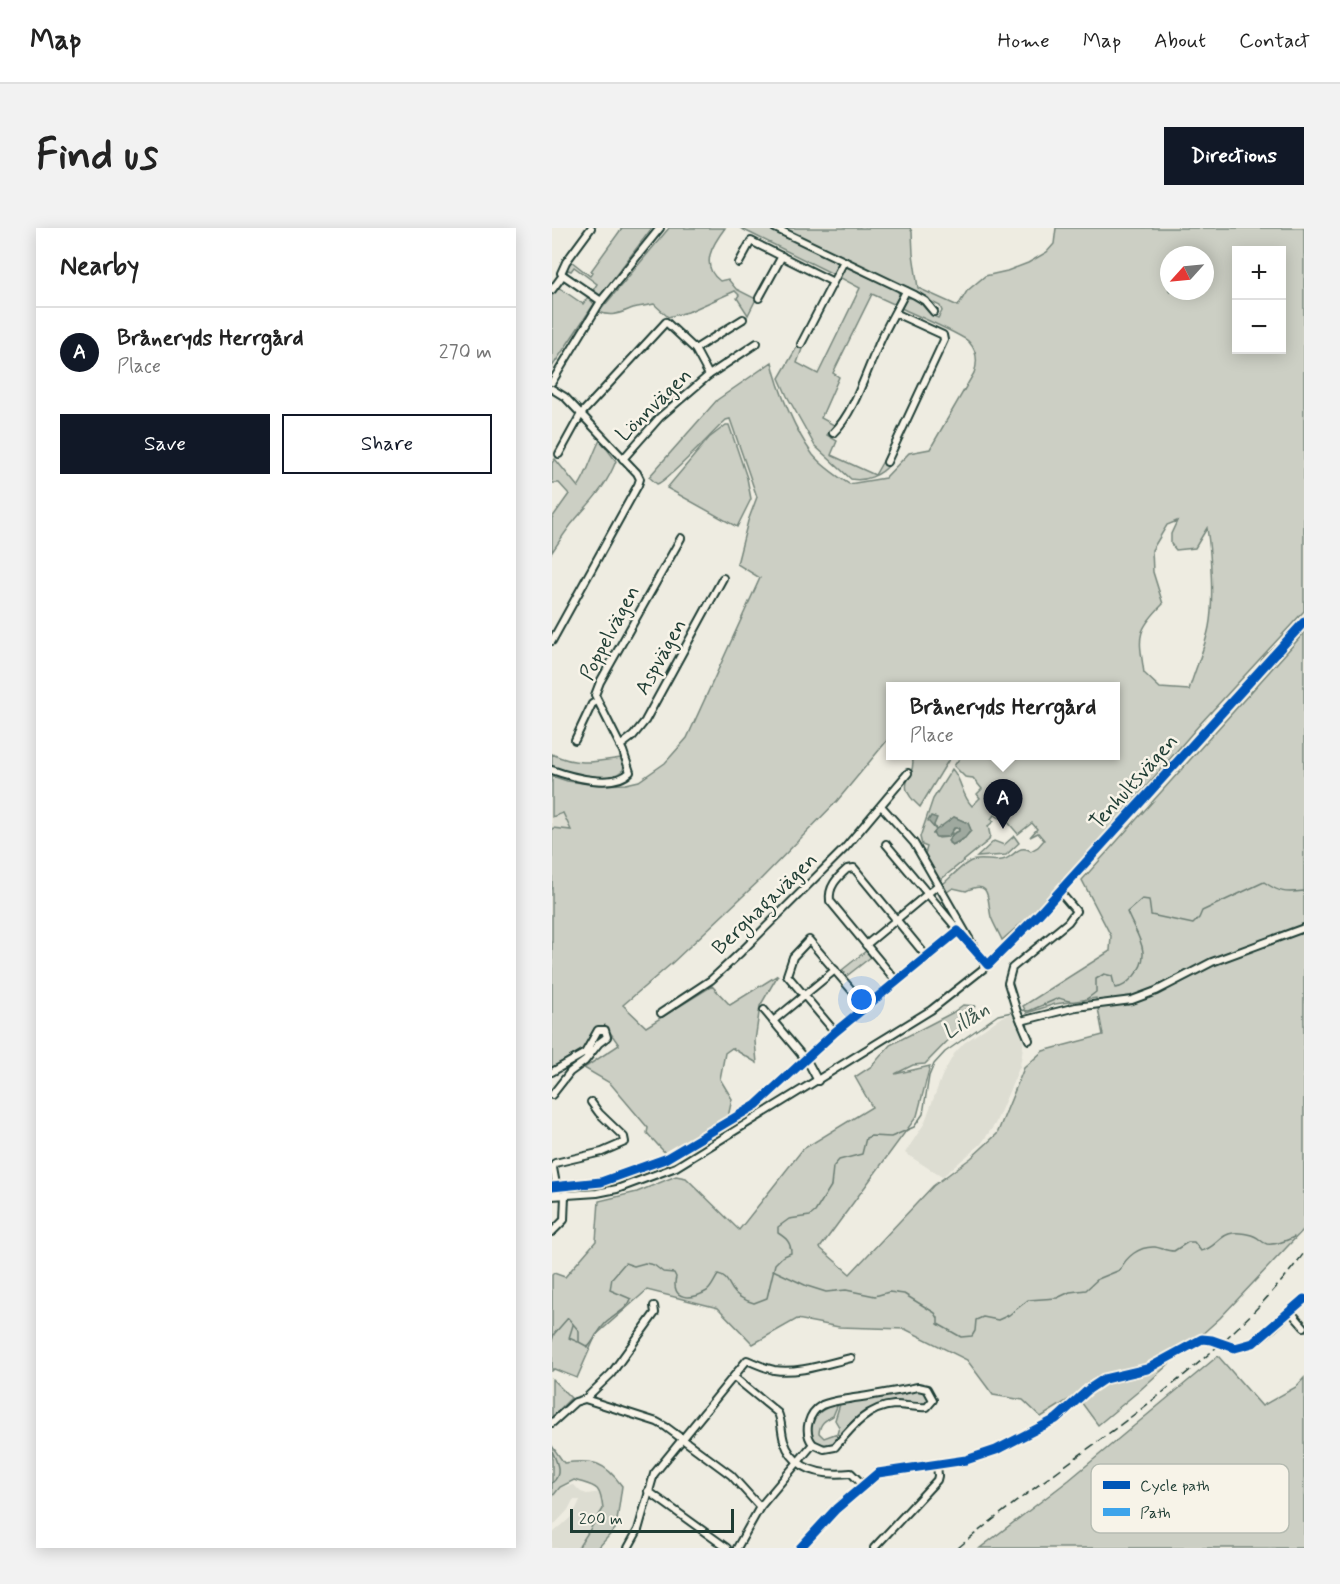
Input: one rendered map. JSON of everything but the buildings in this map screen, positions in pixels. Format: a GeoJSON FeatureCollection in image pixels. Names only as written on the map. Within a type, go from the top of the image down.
{"type":"FeatureCollection","features":[{"type":"Feature","properties":{"kind":"street"},"geometry":{"type":"LineString","coordinates":[[552,290],[563,275],[561,273],[566,262],[591,228]]}},
{"type":"Feature","properties":{"kind":"street"},"geometry":{"type":"LineString","coordinates":[[552,382],[601,301],[660,228]]}},
{"type":"Feature","properties":{"kind":"street"},"geometry":{"type":"LineString","coordinates":[[775,228],[925,301],[934,312]]}},
{"type":"Feature","properties":{"kind":"street"},"geometry":{"type":"LineString","coordinates":[[739,263],[751,241],[833,282]]}},
{"type":"Feature","properties":{"kind":"street"},"geometry":{"type":"LineString","coordinates":[[759,298],[782,256]]}},
{"type":"Feature","properties":{"kind":"street"},"geometry":{"type":"LineString","coordinates":[[801,344],[844,261]]}},
{"type":"Feature","properties":{"kind":"street"},"geometry":{"type":"LineString","coordinates":[[563,275],[601,301]]}},
{"type":"Feature","properties":{"kind":"street"},"geometry":{"type":"LineString","coordinates":[[833,433],[840,426],[850,407],[906,291]]}},
{"type":"Feature","properties":{"kind":"street"},"geometry":{"type":"LineString","coordinates":[[887,462],[944,340],[943,335],[895,313]]}},
{"type":"Feature","properties":{"kind":"street","name":"Lönnvägen"},"geometry":{"type":"LineString","coordinates":[[696,349],[743,319]]}},
{"type":"Feature","properties":{"kind":"street","name":"Lönnvägen"},"geometry":{"type":"LineString","coordinates":[[559,454],[581,414],[666,322],[696,349],[709,375]]}},
{"type":"Feature","properties":{"kind":"street","name":"Lönnvägen"},"geometry":{"type":"LineString","coordinates":[[623,459],[660,417],[709,375],[757,343]]}},
{"type":"Feature","properties":{"kind":"street"},"geometry":{"type":"LineString","coordinates":[[552,389],[565,397],[581,414],[638,475],[639,482],[552,641]]}},
{"type":"Feature","properties":{"kind":"street","name":"Poppelvägen"},"geometry":{"type":"LineString","coordinates":[[552,771],[590,780],[625,777],[630,772],[595,695],[600,682],[681,538]]}},
{"type":"Feature","properties":{"kind":"street","name":"Aspvägen"},"geometry":{"type":"LineString","coordinates":[[620,746],[645,722],[723,578]]}},
{"type":"Feature","properties":{"kind":"street","name":"Tenhultsvägen"},"geometry":{"type":"LineString","coordinates":[[558,1195],[617,1189],[676,1167],[925,1015],[988,965],[1060,892],[1304,622]]}},
{"type":"Feature","properties":{"kind":"street"},"geometry":{"type":"LineString","coordinates":[[574,740],[592,704],[597,701]]}},
{"type":"Feature","properties":{"kind":"street","name":"Berghagavägen"},"geometry":{"type":"LineString","coordinates":[[661,1013],[711,980],[845,848],[909,773]]}},
{"type":"Feature","properties":{"kind":"street"},"geometry":{"type":"LineString","coordinates":[[882,807],[914,843],[974,947]]}},
{"type":"Feature","properties":{"kind":"street"},"geometry":{"type":"LineString","coordinates":[[886,844],[988,965]]}},
{"type":"Feature","properties":{"kind":"street"},"geometry":{"type":"LineString","coordinates":[[897,982],[829,900],[832,886],[847,869],[854,868],[927,957]]}},
{"type":"Feature","properties":{"kind":"street"},"geometry":{"type":"LineString","coordinates":[[866,945],[938,885]]}},
{"type":"Feature","properties":{"kind":"street"},"geometry":{"type":"LineString","coordinates":[[1029,1040],[1008,983],[1012,968],[1068,922],[1076,911],[1060,892]]}},
{"type":"Feature","properties":{"kind":"street"},"geometry":{"type":"LineString","coordinates":[[1022,1021],[1076,1007],[1132,1000],[1156,991],[1212,962],[1304,928]]}},
{"type":"Feature","properties":{"kind":"street"},"geometry":{"type":"LineString","coordinates":[[805,1058],[958,931]]}},
{"type":"Feature","properties":{"kind":"street"},"geometry":{"type":"LineString","coordinates":[[835,1032],[788,976],[787,972],[793,957],[809,940],[867,1007]]}},
{"type":"Feature","properties":{"kind":"street"},"geometry":{"type":"LineString","coordinates":[[773,1021],[835,970]]}},
{"type":"Feature","properties":{"kind":"street"},"geometry":{"type":"LineString","coordinates":[[764,1010],[805,1058],[818,1081]]}},
{"type":"Feature","properties":{"kind":"street"},"geometry":{"type":"LineString","coordinates":[[552,1072],[585,1053],[598,1030],[606,1031],[607,1037],[599,1043],[585,1061],[570,1072],[552,1095]]}},
{"type":"Feature","properties":{"kind":"street"},"geometry":{"type":"LineString","coordinates":[[552,1232],[564,1220],[553,1168],[555,1163],[602,1152],[622,1144],[625,1140],[591,1102]]}},
{"type":"Feature","properties":{"kind":"street"},"geometry":{"type":"LineString","coordinates":[[800,1548],[836,1509],[878,1473],[966,1460],[996,1450],[1056,1419],[1089,1389],[1104,1379],[1147,1369],[1202,1340],[1207,1339],[1228,1347],[1240,1347],[1253,1342],[1304,1299]]}},
{"type":"Feature","properties":{"kind":"street"},"geometry":{"type":"LineString","coordinates":[[552,1423],[575,1402],[585,1399],[611,1374],[655,1312],[654,1306]]}},
{"type":"Feature","properties":{"kind":"street"},"geometry":{"type":"LineString","coordinates":[[1290,1311],[1304,1327]]}},
{"type":"Feature","properties":{"kind":"street"},"geometry":{"type":"LineString","coordinates":[[628,1548],[638,1530],[654,1474],[747,1360],[783,1371],[851,1358]]}},
{"type":"Feature","properties":{"kind":"street"},"geometry":{"type":"LineString","coordinates":[[734,1377],[778,1413],[781,1419],[783,1439],[790,1454],[797,1462],[822,1473],[851,1473],[863,1485]]}},
{"type":"Feature","properties":{"kind":"street"},"geometry":{"type":"LineString","coordinates":[[918,1387],[927,1389],[932,1396],[933,1400],[927,1407],[892,1406],[867,1415],[855,1424],[835,1447],[824,1449],[813,1444],[808,1435],[808,1423],[814,1412],[823,1405],[918,1387]]}},
{"type":"Feature","properties":{"kind":"street"},"geometry":{"type":"LineString","coordinates":[[585,1399],[657,1422],[730,1475],[760,1507]]}},
{"type":"Feature","properties":{"kind":"street"},"geometry":{"type":"LineString","coordinates":[[737,1548],[760,1507],[813,1444]]}},
{"type":"Feature","properties":{"kind":"street"},"geometry":{"type":"LineString","coordinates":[[874,1548],[937,1480],[937,1464]]}},
{"type":"Feature","properties":{"kind":"street"},"geometry":{"type":"LineString","coordinates":[[648,1491],[727,1548]]}},
{"type":"Feature","properties":{"kind":"shaded area"},"geometry":{"type":"Polygon","coordinates":[[[622,228],[652,228],[600,296],[592,292],[597,284],[574,267],[565,274],[564,270],[571,261],[590,276],[593,272],[591,271],[622,228]]]}},
{"type":"Feature","properties":{"kind":"shaded area"},"geometry":{"type":"Polygon","coordinates":[[[669,228],[725,228],[710,254],[710,268],[720,281],[728,279],[736,289],[756,299],[748,315],[735,291],[688,312],[668,317],[654,304],[636,307],[621,313],[599,312],[669,228]]]}},
{"type":"Feature","properties":{"kind":"shaded area"},"geometry":{"type":"Polygon","coordinates":[[[740,228],[768,228],[838,263],[833,274],[740,228]]]}},
{"type":"Feature","properties":{"kind":"shaded area"},"geometry":{"type":"Polygon","coordinates":[[[783,228],[910,228],[918,288],[958,306],[967,291],[985,276],[1028,263],[1047,252],[1054,244],[1056,228],[1304,228],[1304,611],[1200,724],[1048,900],[1002,940],[991,917],[987,893],[984,889],[980,887],[966,891],[953,888],[947,892],[943,884],[969,862],[1006,859],[1019,850],[1031,851],[1044,840],[1038,833],[1030,837],[1037,829],[1032,823],[1018,834],[1007,821],[994,815],[991,819],[994,821],[988,826],[989,840],[940,880],[925,854],[927,847],[922,845],[920,837],[933,799],[952,769],[972,806],[980,798],[977,794],[982,789],[973,778],[965,777],[954,766],[958,760],[1120,760],[1120,682],[886,682],[886,742],[837,801],[760,880],[671,964],[623,1005],[646,1027],[712,986],[730,1005],[778,975],[760,1006],[755,1041],[757,1063],[732,1048],[725,1053],[720,1079],[732,1099],[728,1117],[667,1155],[647,1133],[648,1128],[610,1083],[584,1068],[619,1045],[605,1025],[593,1033],[583,1049],[552,1068],[552,830],[553,828],[571,830],[563,813],[552,817],[552,776],[567,781],[599,785],[626,784],[639,781],[665,763],[687,738],[760,578],[737,564],[757,497],[730,419],[726,420],[663,481],[657,484],[649,477],[717,400],[772,362],[788,410],[813,455],[849,484],[885,478],[909,453],[930,449],[974,373],[976,357],[969,342],[901,308],[906,299],[912,297],[930,314],[938,318],[942,311],[940,306],[783,228]],[[1177,521],[1167,525],[1152,550],[1153,572],[1163,604],[1143,629],[1140,643],[1142,661],[1144,673],[1160,688],[1189,690],[1211,617],[1207,528],[1195,548],[1176,550],[1171,544],[1171,534],[1177,521]],[[954,817],[933,834],[939,838],[948,837],[955,828],[958,828],[959,831],[952,834],[949,843],[952,845],[960,842],[971,831],[968,823],[954,817]]]}},
{"type":"Feature","properties":{"kind":"shaded area"},"geometry":{"type":"Polygon","coordinates":[[[844,266],[897,290],[900,296],[896,305],[872,294],[833,373],[839,377],[821,418],[834,425],[827,435],[837,441],[831,455],[875,475],[883,461],[889,465],[877,475],[867,479],[851,479],[815,446],[779,378],[797,347],[802,349],[797,363],[818,374],[860,288],[839,277],[844,266]]]}},
{"type":"Feature","properties":{"kind":"shaded area"},"geometry":{"type":"Polygon","coordinates":[[[558,287],[583,304],[588,297],[594,304],[552,367],[552,296],[558,287]]]}},
{"type":"Feature","properties":{"kind":"shaded area"},"geometry":{"type":"Polygon","coordinates":[[[729,425],[747,478],[751,499],[737,527],[667,488],[709,438],[729,425]]]}},
{"type":"Feature","properties":{"kind":"shaded area"},"geometry":{"type":"Polygon","coordinates":[[[600,440],[616,461],[603,486],[552,552],[552,518],[569,494],[559,483],[552,483],[552,463],[555,459],[578,487],[600,440]]]}},
{"type":"Feature","properties":{"kind":"shaded area"},"geometry":{"type":"Polygon","coordinates":[[[1304,633],[1304,1229],[1220,1318],[1098,1425],[1076,1395],[1041,1417],[1023,1400],[993,1395],[967,1360],[905,1329],[839,1327],[797,1319],[753,1344],[718,1308],[647,1290],[596,1335],[577,1378],[554,1369],[552,1371],[552,1275],[554,1273],[565,1277],[596,1241],[599,1201],[637,1192],[676,1176],[686,1178],[739,1230],[803,1149],[872,1107],[855,1077],[872,1066],[890,1045],[963,1005],[975,1006],[965,1023],[925,1064],[913,1065],[895,1074],[930,1066],[917,1116],[820,1248],[850,1274],[933,1186],[971,1158],[997,1134],[1024,1068],[1043,1051],[1103,1035],[1096,998],[1055,1004],[1027,1013],[1023,1006],[1110,951],[1111,936],[1082,880],[1304,633]]]}},
{"type":"Feature","properties":{"kind":"shaded area"},"geometry":{"type":"Polygon","coordinates":[[[552,754],[578,762],[620,758],[624,766],[623,770],[608,777],[588,776],[552,767],[552,754]]]}},
{"type":"Feature","properties":{"kind":"shaded area"},"geometry":{"type":"Polygon","coordinates":[[[912,760],[949,760],[920,807],[907,791],[906,786],[912,760]]]}},
{"type":"Feature","properties":{"kind":"shaded area"},"geometry":{"type":"Polygon","coordinates":[[[563,813],[572,831],[561,862],[552,862],[552,817],[563,813]]]}},
{"type":"Feature","properties":{"kind":"shaded area"},"geometry":{"type":"Polygon","coordinates":[[[931,816],[937,818],[934,825],[936,830],[928,821],[931,816]]]}},
{"type":"Feature","properties":{"kind":"shaded area"},"geometry":{"type":"Polygon","coordinates":[[[954,817],[968,823],[971,830],[965,838],[952,845],[948,841],[953,834],[959,831],[959,828],[954,828],[948,837],[936,837],[933,834],[954,817]]]}},
{"type":"Feature","properties":{"kind":"shaded area"},"geometry":{"type":"Polygon","coordinates":[[[1014,836],[1019,843],[1006,855],[977,857],[994,841],[1004,845],[1014,836]]]}},
{"type":"Feature","properties":{"kind":"shaded area"},"geometry":{"type":"Polygon","coordinates":[[[866,951],[871,957],[844,978],[842,976],[845,973],[842,970],[866,951]]]}},
{"type":"Feature","properties":{"kind":"shaded area"},"geometry":{"type":"Polygon","coordinates":[[[1012,1013],[1024,1036],[1020,1066],[995,1124],[981,1144],[942,1177],[905,1153],[924,1124],[942,1076],[954,1054],[964,1043],[1000,1018],[1012,1013]]]}},
{"type":"Feature","properties":{"kind":"shaded area"},"geometry":{"type":"Polygon","coordinates":[[[1218,1356],[1262,1406],[1296,1387],[1304,1378],[1304,1548],[980,1548],[1069,1480],[1218,1356]]]}},
{"type":"Feature","properties":{"kind":"shaded area"},"geometry":{"type":"Polygon","coordinates":[[[552,1379],[571,1398],[552,1417],[552,1379]]]}},
{"type":"Feature","properties":{"kind":"shaded area"},"geometry":{"type":"Polygon","coordinates":[[[923,1389],[930,1397],[927,1404],[903,1403],[875,1408],[854,1422],[841,1436],[837,1434],[839,1427],[835,1420],[840,1404],[923,1389]]]}},
{"type":"Feature","properties":{"kind":"shaded area"},"geometry":{"type":"Polygon","coordinates":[[[838,1404],[833,1416],[823,1422],[820,1427],[819,1433],[824,1438],[835,1434],[839,1439],[826,1447],[811,1436],[811,1423],[821,1411],[838,1404]]]}},
{"type":"Feature","properties":{"kind":"shaded area"},"geometry":{"type":"Polygon","coordinates":[[[552,1446],[564,1463],[598,1464],[610,1472],[622,1486],[616,1528],[598,1548],[578,1548],[603,1509],[600,1495],[596,1488],[574,1480],[560,1487],[552,1497],[552,1446]]]}},
{"type":"Feature","properties":{"kind":"shaded area"},"geometry":{"type":"Polygon","coordinates":[[[574,1485],[587,1494],[601,1492],[603,1509],[578,1548],[552,1548],[552,1534],[570,1518],[580,1500],[573,1500],[568,1510],[552,1527],[552,1497],[560,1487],[574,1485]]]}},
{"type":"Feature","properties":{"kind":"waterway","name":"Lillån"},"geometry":{"type":"LineString","coordinates":[[1020,1010],[1029,1011],[1059,998],[1075,1002],[1082,1001],[1096,992],[1096,979],[1104,974],[1112,976],[1115,988],[1120,987],[1134,976],[1140,968],[1143,952],[1127,912],[1142,899],[1149,900],[1151,915],[1193,924],[1202,911],[1264,882],[1283,891],[1304,891]]}},
{"type":"Feature","properties":{"kind":"waterway","name":"Lillån"},"geometry":{"type":"LineString","coordinates":[[552,1341],[554,1334],[568,1318],[579,1331],[579,1342],[588,1347],[606,1322],[626,1307],[631,1299],[610,1290],[612,1278],[625,1263],[634,1266],[645,1263],[654,1265],[663,1272],[674,1273],[676,1291],[684,1296],[695,1296],[707,1291],[718,1275],[724,1278],[735,1293],[744,1299],[754,1303],[767,1298],[775,1264],[782,1257],[791,1253],[788,1241],[778,1233],[778,1227],[789,1219],[810,1216],[815,1212],[831,1186],[833,1167],[839,1160],[862,1154],[866,1138],[891,1137],[914,1127],[923,1114],[929,1076],[934,1064],[945,1052],[998,1015],[1012,1012]]}},
{"type":"Feature","properties":{"kind":"waterway"},"geometry":{"type":"LineString","coordinates":[[773,1270],[826,1292],[846,1290],[875,1296],[889,1292],[904,1294],[935,1313],[938,1324],[961,1337],[972,1336],[976,1320],[983,1317],[998,1320],[1009,1315],[1028,1300],[1057,1298],[1070,1292],[1086,1290],[1098,1279],[1120,1270],[1129,1257],[1144,1248],[1155,1247],[1174,1251],[1188,1242],[1194,1242],[1201,1251],[1206,1250],[1224,1236],[1235,1233],[1254,1236],[1267,1244],[1294,1237]]}},
{"type":"Feature","properties":{"kind":"waterway"},"geometry":{"type":"LineString","coordinates":[[573,1325],[569,1338],[578,1342]]}},
{"type":"Feature","properties":{"kind":"waterway","name":"Lillån"},"geometry":{"type":"LineString","coordinates":[[552,1451],[558,1472],[552,1483]]}},
{"type":"Feature","properties":{"kind":"railway"},"geometry":{"type":"LineString","coordinates":[[958,1548],[1184,1375],[1267,1297],[1304,1253]]}},
{"type":"Feature","properties":{"kind":"cycle path"},"geometry":{"type":"LineString","coordinates":[[552,1187],[601,1182],[665,1159],[756,1105],[835,1032],[958,931],[988,965],[1040,913],[1304,622]]}},
{"type":"Feature","properties":{"kind":"cycle path"},"geometry":{"type":"LineString","coordinates":[[800,1548],[836,1509],[878,1473],[966,1460],[996,1450],[1056,1419],[1089,1389],[1104,1379],[1147,1369],[1202,1339],[1235,1348],[1253,1343],[1304,1299]]}},
{"type":"Feature","properties":{"kind":"place","name":"Bråneryds Herrgård"},"geometry":{"type":"Point","coordinates":[1003,829]}}]}
